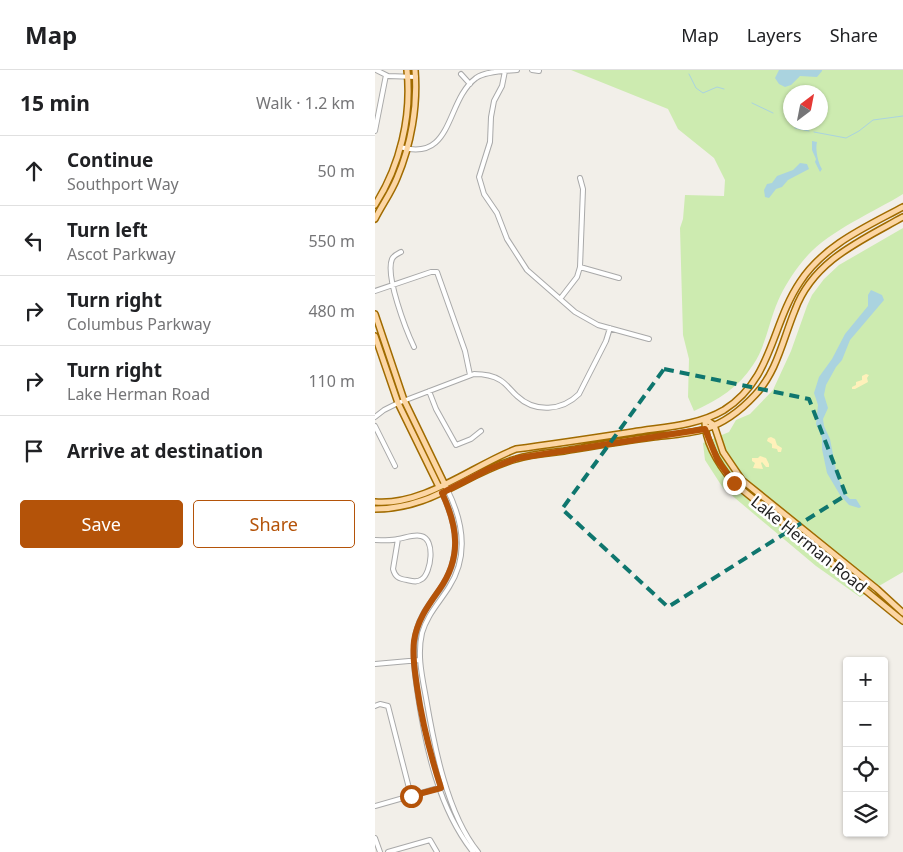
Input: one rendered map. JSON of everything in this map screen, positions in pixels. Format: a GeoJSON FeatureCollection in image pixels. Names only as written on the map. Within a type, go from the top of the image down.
{"type":"FeatureCollection","features":[{"type":"Feature","properties":{"kind":"main road"},"geometry":{"type":"LineString","coordinates":[[375,205],[389,181],[400,147],[407,113],[407,70]]}},
{"type":"Feature","properties":{"kind":"main road"},"geometry":{"type":"LineString","coordinates":[[375,220],[398,176],[406,149],[414,112],[415,70]]}},
{"type":"Feature","properties":{"kind":"main road"},"geometry":{"type":"LineString","coordinates":[[375,502],[410,498],[445,484],[498,456],[516,449],[685,424],[705,419],[733,403],[758,376],[795,290],[817,261],[827,251],[903,207]]}},
{"type":"Feature","properties":{"kind":"main road"},"geometry":{"type":"LineString","coordinates":[[375,509],[413,505],[442,493],[489,469],[518,458],[705,429],[714,425],[737,411],[763,385],[774,367],[801,296],[817,273],[848,247],[903,217]]}},
{"type":"Feature","properties":{"kind":"main road"},"geometry":{"type":"LineString","coordinates":[[375,314],[404,400],[447,489]]}},
{"type":"Feature","properties":{"kind":"main road"},"geometry":{"type":"LineString","coordinates":[[375,336],[397,403],[442,493]]}},
{"type":"Feature","properties":{"kind":"main road"},"geometry":{"type":"LineString","coordinates":[[705,419],[714,425]]}},
{"type":"Feature","properties":{"kind":"main road","name":"Lake Herman Road"},"geometry":{"type":"LineString","coordinates":[[705,419],[705,429],[718,461],[734,483],[903,621]]}},
{"type":"Feature","properties":{"kind":"main road","name":"Lake Herman Road"},"geometry":{"type":"LineString","coordinates":[[714,425],[723,452],[742,480],[877,589],[903,613]]}},
{"type":"Feature","properties":{"kind":"street"},"geometry":{"type":"LineString","coordinates":[[376,70],[387,75],[416,77]]}},
{"type":"Feature","properties":{"kind":"street"},"geometry":{"type":"LineString","coordinates":[[400,147],[413,151],[427,148],[437,142],[451,120],[460,96],[470,84],[478,77],[517,70]]}},
{"type":"Feature","properties":{"kind":"street"},"geometry":{"type":"LineString","coordinates":[[532,70],[539,71]]}},
{"type":"Feature","properties":{"kind":"street"},"geometry":{"type":"LineString","coordinates":[[505,72],[502,86],[494,101],[490,142],[479,177],[484,194],[497,213],[507,239],[527,270],[587,320],[649,339]]}},
{"type":"Feature","properties":{"kind":"street"},"geometry":{"type":"LineString","coordinates":[[461,74],[470,84]]}},
{"type":"Feature","properties":{"kind":"street"},"geometry":{"type":"LineString","coordinates":[[375,131],[387,75]]}},
{"type":"Feature","properties":{"kind":"street"},"geometry":{"type":"LineString","coordinates":[[375,99],[381,100]]}},
{"type":"Feature","properties":{"kind":"street"},"geometry":{"type":"LineString","coordinates":[[560,299],[577,277],[580,267],[583,189],[580,178]]}},
{"type":"Feature","properties":{"kind":"street"},"geometry":{"type":"LineString","coordinates":[[401,252],[396,254],[392,260],[390,278],[414,348]]}},
{"type":"Feature","properties":{"kind":"street"},"geometry":{"type":"LineString","coordinates":[[580,267],[619,278]]}},
{"type":"Feature","properties":{"kind":"street"},"geometry":{"type":"LineString","coordinates":[[375,291],[431,272],[437,272],[465,351],[470,375]]}},
{"type":"Feature","properties":{"kind":"street"},"geometry":{"type":"LineString","coordinates":[[375,417],[404,400],[470,375],[481,374],[497,378],[506,384],[517,396],[535,407],[562,406],[579,394],[606,341],[610,328]]}},
{"type":"Feature","properties":{"kind":"street"},"geometry":{"type":"LineString","coordinates":[[429,391],[436,409],[456,445],[471,439],[481,431]]}},
{"type":"Feature","properties":{"kind":"street"},"geometry":{"type":"LineString","coordinates":[[375,426],[395,466]]}},
{"type":"Feature","properties":{"kind":"street"},"geometry":{"type":"LineString","coordinates":[[447,489],[461,524],[463,542],[461,559],[453,580],[425,624],[421,641],[420,660],[432,733],[447,786],[459,821],[469,841],[478,852]]}},
{"type":"Feature","properties":{"kind":"street"},"geometry":{"type":"LineString","coordinates":[[442,493],[451,511],[454,524],[456,545],[454,559],[445,581],[426,608],[419,622],[414,642],[413,660],[426,741],[454,823],[473,852]]}},
{"type":"Feature","properties":{"kind":"street"},"geometry":{"type":"LineString","coordinates":[[375,540],[398,539],[418,535],[425,537],[429,541],[431,548],[424,578],[415,582],[401,580],[394,573],[398,539]]}},
{"type":"Feature","properties":{"kind":"street"},"geometry":{"type":"LineString","coordinates":[[375,664],[420,660]]}},
{"type":"Feature","properties":{"kind":"street"},"geometry":{"type":"LineString","coordinates":[[375,706],[380,704],[388,706],[411,796]]}},
{"type":"Feature","properties":{"kind":"street"},"geometry":{"type":"LineString","coordinates":[[375,806],[447,786]]}},
{"type":"Feature","properties":{"kind":"street"},"geometry":{"type":"LineString","coordinates":[[375,838],[380,852]]}},
{"type":"Feature","properties":{"kind":"street"},"geometry":{"type":"LineString","coordinates":[[388,852],[429,840],[437,852]]}},
{"type":"Feature","properties":{"kind":"highlighted area"},"geometry":{"type":"Polygon","coordinates":[[[664,369],[809,399],[846,495],[668,607],[562,509],[664,369]]]}},
{"type":"Feature","properties":{"kind":"green space"},"geometry":{"type":"Polygon","coordinates":[[[571,70],[903,70],[903,194],[849,224],[812,251],[795,271],[783,291],[761,350],[747,373],[727,392],[694,411],[688,397],[689,359],[683,335],[680,228],[683,219],[685,195],[724,196],[725,180],[714,158],[678,129],[668,109],[571,70]]]}},
{"type":"Feature","properties":{"kind":"green space"},"geometry":{"type":"Polygon","coordinates":[[[903,228],[903,572],[860,597],[816,566],[723,488],[705,460],[703,443],[729,432],[736,420],[750,414],[773,390],[791,351],[812,295],[824,279],[839,265],[903,228]]]}},
{"type":"Feature","properties":{"kind":"sand"},"geometry":{"type":"Polygon","coordinates":[[[869,375],[867,378],[868,382],[852,389],[856,382],[862,380],[862,376],[869,375]]]}},
{"type":"Feature","properties":{"kind":"sand"},"geometry":{"type":"Polygon","coordinates":[[[771,437],[782,448],[781,452],[772,448],[772,444],[767,441],[771,437]]]}},
{"type":"Feature","properties":{"kind":"sand"},"geometry":{"type":"Polygon","coordinates":[[[760,456],[766,458],[769,467],[766,467],[762,462],[763,469],[753,468],[755,463],[752,461],[752,458],[760,456]]]}},
{"type":"Feature","properties":{"kind":"water"},"geometry":{"type":"Polygon","coordinates":[[[779,70],[822,70],[817,77],[800,76],[791,85],[783,86],[775,78],[779,70]]]}},
{"type":"Feature","properties":{"kind":"water"},"geometry":{"type":"Polygon","coordinates":[[[812,141],[817,142],[817,156],[822,169],[820,172],[815,162],[812,141]]]}},
{"type":"Feature","properties":{"kind":"water"},"geometry":{"type":"Polygon","coordinates":[[[800,163],[807,164],[809,169],[788,180],[782,187],[776,189],[769,198],[765,197],[764,190],[767,184],[772,183],[777,176],[793,170],[800,163]]]}},
{"type":"Feature","properties":{"kind":"water"},"geometry":{"type":"Polygon","coordinates":[[[871,290],[882,295],[884,300],[850,340],[842,360],[826,385],[824,395],[828,408],[823,419],[824,426],[830,439],[837,475],[845,494],[850,499],[856,499],[861,507],[859,508],[849,505],[840,495],[827,473],[822,449],[822,438],[816,424],[818,405],[814,393],[819,377],[832,359],[845,334],[868,306],[868,295],[871,290]]]}},
{"type":"Feature","properties":{"kind":"waterway"},"geometry":{"type":"LineString","coordinates":[[689,74],[696,88],[703,93],[717,87],[724,89]]}},
{"type":"Feature","properties":{"kind":"waterway"},"geometry":{"type":"LineString","coordinates":[[752,103],[773,113]]}},
{"type":"Feature","properties":{"kind":"waterway"},"geometry":{"type":"LineString","coordinates":[[814,132],[846,138],[873,120],[903,116]]}},
{"type":"Feature","properties":{"kind":"waterway"},"geometry":{"type":"LineString","coordinates":[[804,130],[809,131]]}},
{"type":"Feature","properties":{"kind":"route"},"geometry":{"type":"LineString","coordinates":[[411,796],[441,788],[426,741],[413,660],[414,642],[419,622],[449,574],[454,559],[456,545],[454,524],[451,511],[442,493],[489,469],[518,458],[705,429],[718,461],[734,483]]}}]}
